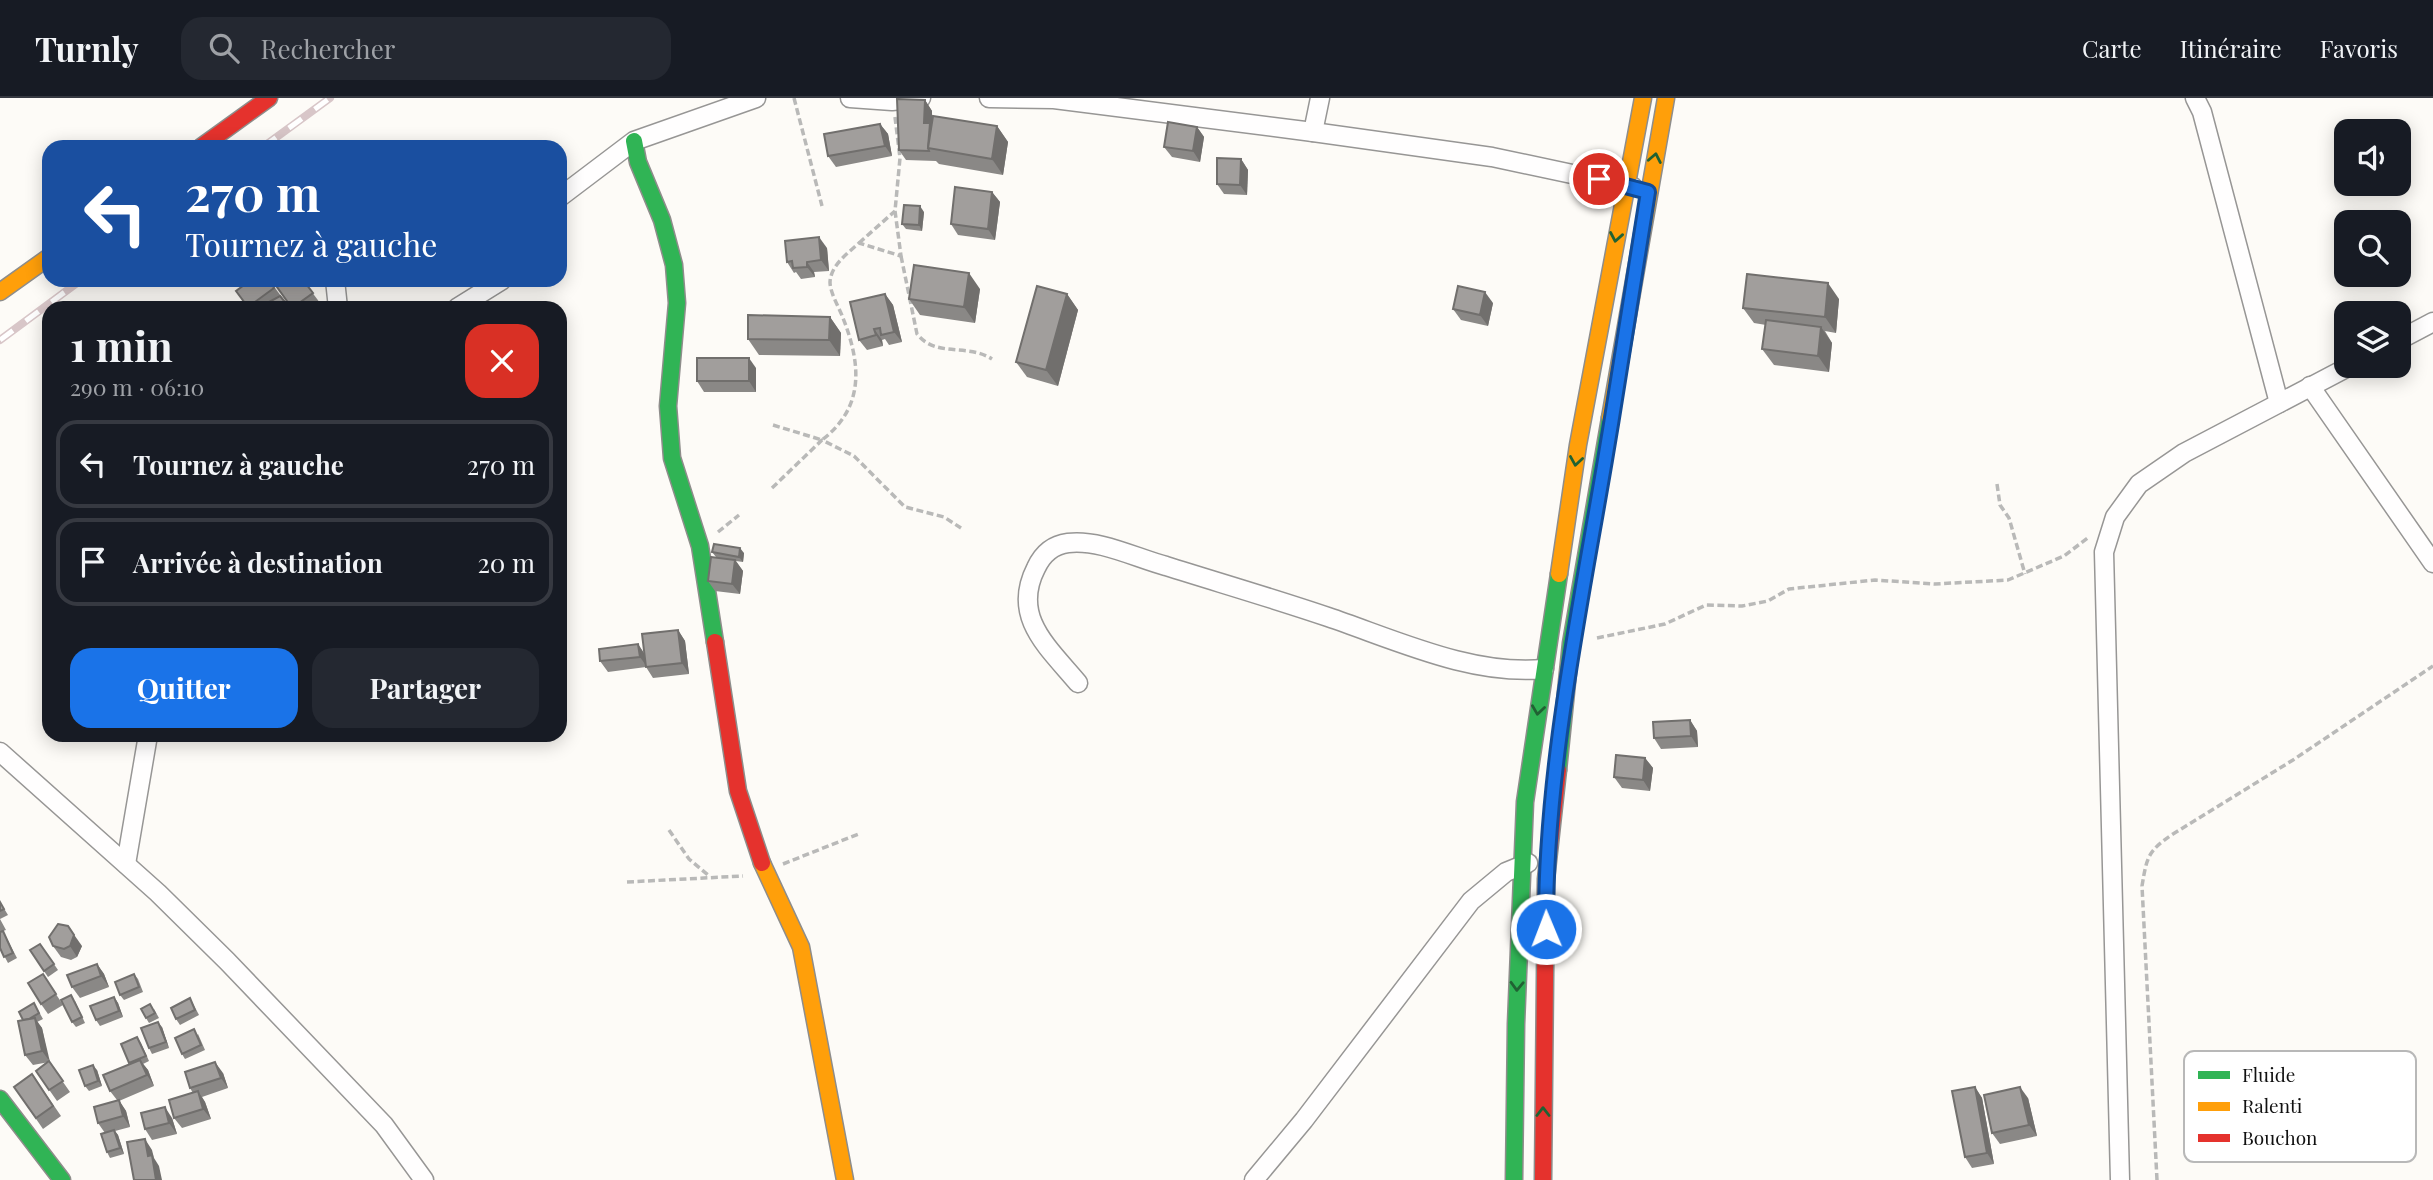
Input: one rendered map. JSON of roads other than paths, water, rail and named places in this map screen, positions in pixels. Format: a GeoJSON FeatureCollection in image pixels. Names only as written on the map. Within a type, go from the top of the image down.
{"type":"FeatureCollection","features":[{"type":"Feature","properties":{"kind":"main road"},"geometry":{"type":"LineString","coordinates":[[1514,1180],[1521,864],[1525,802],[1578,445],[1643,98]]}},
{"type":"Feature","properties":{"kind":"main road"},"geometry":{"type":"LineString","coordinates":[[1543,1180],[1547,861],[1571,643],[1605,461],[1648,192],[1666,98]]}},
{"type":"Feature","properties":{"kind":"main road"},"geometry":{"type":"LineString","coordinates":[[210,140],[265,99]]}},
{"type":"Feature","properties":{"kind":"main road"},"geometry":{"type":"LineString","coordinates":[[634,141],[638,162],[662,220],[674,265],[677,303],[668,406],[672,458],[700,546],[738,791],[766,875],[801,947],[845,1180]]}},
{"type":"Feature","properties":{"kind":"main road"},"geometry":{"type":"LineString","coordinates":[[0,292],[42,262]]}},
{"type":"Feature","properties":{"kind":"main road"},"geometry":{"type":"LineString","coordinates":[[0,1099],[62,1180]]}},
{"type":"Feature","properties":{"kind":"street"},"geometry":{"type":"LineString","coordinates":[[567,192],[634,141],[756,98]]}},
{"type":"Feature","properties":{"kind":"street"},"geometry":{"type":"LineString","coordinates":[[850,98],[892,101],[920,98]]}},
{"type":"Feature","properties":{"kind":"street"},"geometry":{"type":"LineString","coordinates":[[989,98],[1054,99],[1492,157],[1648,192]]}},
{"type":"Feature","properties":{"kind":"street"},"geometry":{"type":"LineString","coordinates":[[1313,132],[1320,98]]}},
{"type":"Feature","properties":{"kind":"street"},"geometry":{"type":"LineString","coordinates":[[2195,98],[2202,112],[2279,402]]}},
{"type":"Feature","properties":{"kind":"street"},"geometry":{"type":"LineString","coordinates":[[468,301],[491,287]]}},
{"type":"Feature","properties":{"kind":"street"},"geometry":{"type":"LineString","coordinates":[[2411,334],[2433,322]]}},
{"type":"Feature","properties":{"kind":"street"},"geometry":{"type":"LineString","coordinates":[[2120,1180],[2104,552],[2115,517],[2139,484],[2184,453],[2334,374]]}},
{"type":"Feature","properties":{"kind":"street"},"geometry":{"type":"LineString","coordinates":[[2310,386],[2433,563]]}},
{"type":"Feature","properties":{"kind":"street"},"geometry":{"type":"LineString","coordinates":[[1078,683],[1043,640],[1026,609],[1029,581],[1040,559],[1051,549],[1066,543],[1084,543],[1133,556],[1274,599],[1441,656],[1519,671],[1544,669]]}},
{"type":"Feature","properties":{"kind":"street"},"geometry":{"type":"LineString","coordinates":[[126,864],[147,742]]}},
{"type":"Feature","properties":{"kind":"street"},"geometry":{"type":"LineString","coordinates":[[0,752],[126,864],[227,961],[384,1125],[424,1180]]}},
{"type":"Feature","properties":{"kind":"street"},"geometry":{"type":"LineString","coordinates":[[1254,1180],[1304,1120],[1471,901],[1521,864],[1547,861]]}},
{"type":"Feature","properties":{"kind":"railway"},"geometry":{"type":"LineString","coordinates":[[273,140],[330,98]]}},
{"type":"Feature","properties":{"kind":"railway"},"geometry":{"type":"LineString","coordinates":[[53,301],[72,287]]}},
{"type":"Feature","properties":{"kind":"railway"},"geometry":{"type":"LineString","coordinates":[[0,340],[42,309]]}}]}
